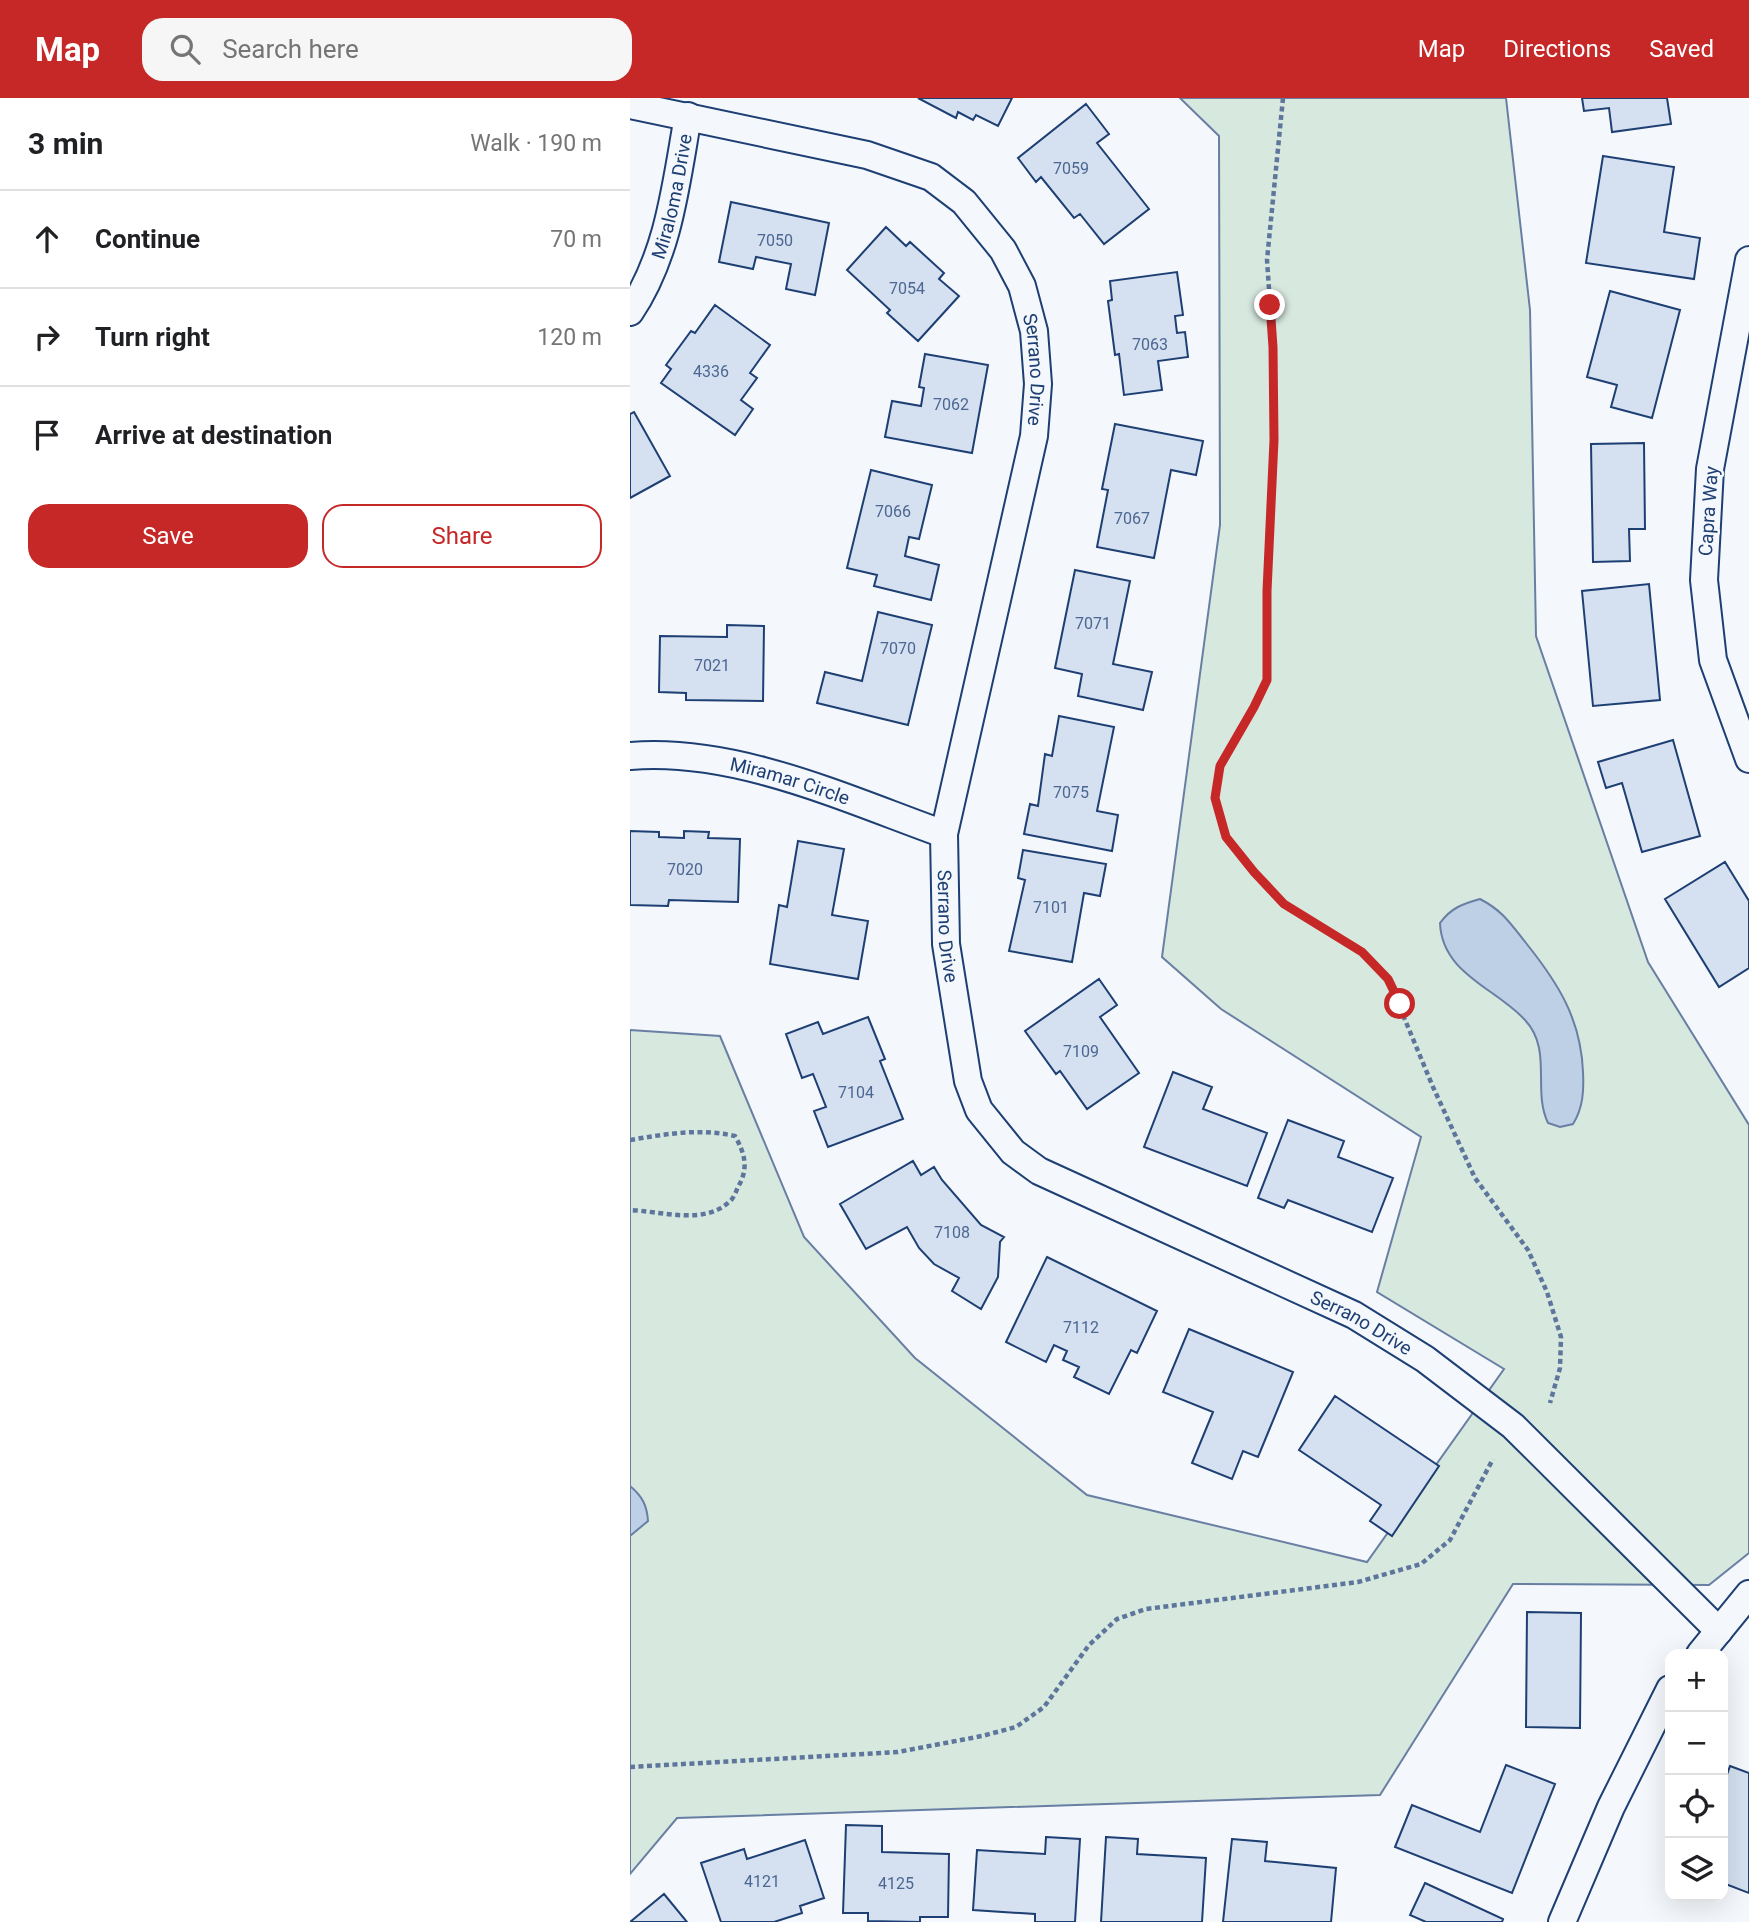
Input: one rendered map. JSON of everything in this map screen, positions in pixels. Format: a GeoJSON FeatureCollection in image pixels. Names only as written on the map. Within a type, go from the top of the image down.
{"type":"FeatureCollection","features":[{"type":"Feature","properties":{"kind":"street","name":"Serrano Drive"},"geometry":{"type":"LineString","coordinates":[[630,105],[867,155],[931,177],[964,201],[1003,250],[1023,286],[1035,344],[1038,384],[1034,436],[944,834],[946,944],[968,1081],[979,1110],[1013,1152],[1038,1171],[1354,1315],[1425,1359],[1513,1426],[1719,1631]]}},
{"type":"Feature","properties":{"kind":"street","name":"Miraloma Drive"},"geometry":{"type":"LineString","coordinates":[[630,312],[645,290],[667,231],[688,116]]}},
{"type":"Feature","properties":{"kind":"street","name":"Capra Way"},"geometry":{"type":"LineString","coordinates":[[1749,260],[1710,469],[1704,580],[1713,660],[1749,759]]}},
{"type":"Feature","properties":{"kind":"street","name":"Miramar Circle"},"geometry":{"type":"LineString","coordinates":[[630,756],[703,758],[757,768],[944,834]]}},
{"type":"Feature","properties":{"kind":"street"},"geometry":{"type":"LineString","coordinates":[[1704,1649],[1749,1594]]}},
{"type":"Feature","properties":{"kind":"street"},"geometry":{"type":"LineString","coordinates":[[1562,1922],[1611,1807],[1665,1699]]}},
{"type":"Feature","properties":{"kind":"path"},"geometry":{"type":"LineString","coordinates":[[1283,98],[1267,260],[1273,347],[1274,440],[1267,591],[1267,680],[1220,766],[1215,798],[1226,837],[1284,904],[1362,952],[1388,979],[1475,1178],[1528,1250],[1547,1292],[1562,1337],[1560,1368],[1550,1403]]}},
{"type":"Feature","properties":{"kind":"path"},"geometry":{"type":"LineString","coordinates":[[630,1140],[678,1132],[711,1131],[734,1136],[745,1154],[743,1179],[730,1201],[707,1214],[679,1216],[630,1210]]}},
{"type":"Feature","properties":{"kind":"path"},"geometry":{"type":"LineString","coordinates":[[630,1767],[898,1752],[1016,1727],[1044,1707],[1089,1646],[1117,1619],[1146,1609],[1358,1582],[1421,1564],[1450,1540],[1493,1459]]}},
{"type":"Feature","properties":{"kind":"shaded area"},"geometry":{"type":"Polygon","coordinates":[[[1180,98],[1506,98],[1530,310],[1536,636],[1648,962],[1749,1125],[1749,1553],[1709,1585],[1513,1584],[1380,1795],[677,1818],[630,1874],[630,1030],[720,1036],[804,1237],[915,1358],[1087,1495],[1367,1562],[1504,1369],[1377,1292],[1421,1137],[1221,1009],[1162,957],[1220,525],[1219,136],[1180,98]]]}},
{"type":"Feature","properties":{"kind":"water"},"geometry":{"type":"Polygon","coordinates":[[[1480,899],[1506,918],[1538,958],[1558,987],[1573,1018],[1581,1053],[1583,1093],[1573,1124],[1560,1127],[1548,1123],[1542,1097],[1538,1044],[1525,1020],[1460,968],[1443,940],[1440,923],[1444,918],[1457,907],[1480,899]]]}},
{"type":"Feature","properties":{"kind":"water"},"geometry":{"type":"Polygon","coordinates":[[[630,1486],[643,1501],[648,1521],[630,1536],[630,1486]]]}},
{"type":"Feature","properties":{"kind":"building"},"geometry":{"type":"Polygon","coordinates":[[[918,98],[1012,98],[998,126],[976,115],[973,120],[958,112],[956,118],[918,98]]]}},
{"type":"Feature","properties":{"kind":"building"},"geometry":{"type":"Polygon","coordinates":[[[1582,98],[1667,98],[1671,124],[1612,132],[1609,108],[1584,111],[1582,98]]]}},
{"type":"Feature","properties":{"kind":"building"},"geometry":{"type":"Polygon","coordinates":[[[1086,104],[1109,134],[1097,143],[1149,209],[1104,244],[1080,214],[1074,218],[1041,177],[1036,182],[1018,158],[1086,104]]]}},
{"type":"Feature","properties":{"kind":"building"},"geometry":{"type":"Polygon","coordinates":[[[1603,156],[1674,167],[1664,232],[1700,238],[1694,279],[1586,263],[1603,156]]]}},
{"type":"Feature","properties":{"kind":"building"},"geometry":{"type":"Polygon","coordinates":[[[731,202],[829,223],[815,295],[786,289],[791,264],[756,257],[753,269],[719,262],[731,202]]]}},
{"type":"Feature","properties":{"kind":"building"},"geometry":{"type":"Polygon","coordinates":[[[886,227],[906,246],[910,242],[944,273],[939,279],[959,296],[918,341],[887,313],[890,310],[847,270],[886,227]]]}},
{"type":"Feature","properties":{"kind":"building"},"geometry":{"type":"Polygon","coordinates":[[[1177,272],[1183,315],[1175,316],[1177,333],[1185,332],[1188,357],[1158,361],[1162,390],[1124,395],[1119,354],[1115,355],[1108,301],[1112,300],[1110,281],[1177,272]]]}},
{"type":"Feature","properties":{"kind":"building"},"geometry":{"type":"Polygon","coordinates":[[[1610,291],[1680,310],[1652,418],[1611,407],[1617,385],[1587,377],[1610,291]]]}},
{"type":"Feature","properties":{"kind":"building"},"geometry":{"type":"Polygon","coordinates":[[[715,305],[770,345],[750,373],[757,378],[741,400],[753,409],[735,435],[661,383],[671,369],[666,365],[691,331],[695,333],[715,305]]]}},
{"type":"Feature","properties":{"kind":"building"},"geometry":{"type":"Polygon","coordinates":[[[925,354],[988,365],[972,453],[885,437],[892,401],[921,406],[924,388],[919,387],[925,354]]]}},
{"type":"Feature","properties":{"kind":"building"},"geometry":{"type":"Polygon","coordinates":[[[634,412],[670,476],[630,498],[630,414],[634,412]]]}},
{"type":"Feature","properties":{"kind":"building"},"geometry":{"type":"Polygon","coordinates":[[[1115,424],[1203,441],[1196,475],[1171,470],[1154,558],[1097,547],[1108,490],[1102,489],[1115,424]]]}},
{"type":"Feature","properties":{"kind":"building"},"geometry":{"type":"Polygon","coordinates":[[[1644,443],[1645,529],[1629,529],[1630,561],[1593,562],[1591,444],[1644,443]]]}},
{"type":"Feature","properties":{"kind":"building"},"geometry":{"type":"Polygon","coordinates":[[[871,470],[932,485],[919,539],[909,537],[905,556],[939,565],[931,600],[874,586],[877,575],[847,568],[871,470]]]}},
{"type":"Feature","properties":{"kind":"building"},"geometry":{"type":"Polygon","coordinates":[[[1075,570],[1130,581],[1113,664],[1152,672],[1143,710],[1078,696],[1082,674],[1055,668],[1075,570]]]}},
{"type":"Feature","properties":{"kind":"building"},"geometry":{"type":"Polygon","coordinates":[[[1649,584],[1660,700],[1593,706],[1582,591],[1649,584]]]}},
{"type":"Feature","properties":{"kind":"building"},"geometry":{"type":"Polygon","coordinates":[[[878,612],[932,625],[908,725],[817,703],[825,672],[862,681],[878,612]]]}},
{"type":"Feature","properties":{"kind":"building"},"geometry":{"type":"Polygon","coordinates":[[[727,625],[764,626],[763,701],[686,700],[686,693],[659,692],[660,636],[727,637],[727,625]]]}},
{"type":"Feature","properties":{"kind":"building"},"geometry":{"type":"Polygon","coordinates":[[[1059,716],[1114,727],[1097,811],[1118,815],[1112,851],[1024,834],[1030,804],[1038,806],[1045,754],[1052,756],[1059,716]]]}},
{"type":"Feature","properties":{"kind":"building"},"geometry":{"type":"Polygon","coordinates":[[[1673,740],[1700,836],[1642,852],[1622,783],[1606,788],[1598,762],[1673,740]]]}},
{"type":"Feature","properties":{"kind":"building"},"geometry":{"type":"Polygon","coordinates":[[[630,831],[659,832],[659,837],[684,838],[684,831],[709,832],[708,838],[740,839],[738,902],[669,900],[668,906],[630,905],[630,831]]]}},
{"type":"Feature","properties":{"kind":"building"},"geometry":{"type":"Polygon","coordinates":[[[798,841],[844,849],[832,915],[868,921],[858,979],[770,964],[779,905],[787,907],[798,841]]]}},
{"type":"Feature","properties":{"kind":"building"},"geometry":{"type":"Polygon","coordinates":[[[1023,850],[1106,864],[1100,896],[1084,893],[1072,962],[1009,951],[1025,880],[1018,878],[1023,850]]]}},
{"type":"Feature","properties":{"kind":"building"},"geometry":{"type":"Polygon","coordinates":[[[1725,862],[1749,901],[1749,968],[1719,987],[1665,899],[1725,862]]]}},
{"type":"Feature","properties":{"kind":"building"},"geometry":{"type":"Polygon","coordinates":[[[1099,979],[1117,1005],[1100,1017],[1139,1073],[1087,1109],[1060,1071],[1056,1074],[1025,1031],[1099,979]]]}},
{"type":"Feature","properties":{"kind":"building"},"geometry":{"type":"Polygon","coordinates":[[[868,1017],[885,1059],[880,1061],[903,1119],[828,1147],[814,1111],[826,1107],[813,1074],[802,1078],[786,1034],[818,1022],[823,1034],[868,1017]]]}},
{"type":"Feature","properties":{"kind":"building"},"geometry":{"type":"Polygon","coordinates":[[[1173,1072],[1212,1087],[1203,1109],[1267,1133],[1247,1186],[1144,1147],[1173,1072]]]}},
{"type":"Feature","properties":{"kind":"building"},"geometry":{"type":"Polygon","coordinates":[[[1288,1120],[1344,1141],[1338,1157],[1393,1178],[1372,1232],[1288,1200],[1284,1208],[1258,1198],[1288,1120]]]}},
{"type":"Feature","properties":{"kind":"building"},"geometry":{"type":"Polygon","coordinates":[[[913,1161],[921,1175],[934,1167],[981,1225],[1004,1237],[1000,1242],[998,1277],[981,1309],[952,1291],[959,1278],[934,1264],[919,1248],[907,1227],[866,1249],[840,1204],[913,1161]]]}},
{"type":"Feature","properties":{"kind":"building"},"geometry":{"type":"Polygon","coordinates":[[[1047,1257],[1157,1311],[1137,1353],[1131,1350],[1109,1394],[1074,1377],[1079,1367],[1063,1360],[1067,1351],[1054,1345],[1046,1362],[1006,1342],[1047,1257]]]}},
{"type":"Feature","properties":{"kind":"building"},"geometry":{"type":"Polygon","coordinates":[[[1189,1329],[1293,1372],[1258,1457],[1243,1451],[1232,1479],[1192,1463],[1213,1412],[1163,1392],[1189,1329]]]}},
{"type":"Feature","properties":{"kind":"building"},"geometry":{"type":"Polygon","coordinates":[[[1335,1396],[1439,1466],[1392,1536],[1370,1521],[1381,1505],[1299,1450],[1335,1396]]]}},
{"type":"Feature","properties":{"kind":"building"},"geometry":{"type":"Polygon","coordinates":[[[1527,1612],[1581,1613],[1580,1728],[1526,1727],[1527,1612]]]}},
{"type":"Feature","properties":{"kind":"building"},"geometry":{"type":"Polygon","coordinates":[[[1506,1765],[1555,1784],[1512,1893],[1395,1847],[1412,1805],[1480,1832],[1506,1765]]]}},
{"type":"Feature","properties":{"kind":"building"},"geometry":{"type":"Polygon","coordinates":[[[1730,1766],[1749,1773],[1749,1893],[1728,1885],[1730,1766]]]}},
{"type":"Feature","properties":{"kind":"building"},"geometry":{"type":"Polygon","coordinates":[[[846,1825],[882,1826],[882,1852],[949,1854],[948,1917],[920,1917],[920,1922],[868,1921],[868,1913],[843,1913],[846,1825]]]}},
{"type":"Feature","properties":{"kind":"building"},"geometry":{"type":"Polygon","coordinates":[[[1046,1837],[1080,1839],[1075,1922],[1035,1922],[1035,1914],[973,1910],[977,1850],[1045,1854],[1046,1837]]]}},
{"type":"Feature","properties":{"kind":"building"},"geometry":{"type":"Polygon","coordinates":[[[1106,1837],[1138,1839],[1137,1854],[1206,1858],[1202,1922],[1101,1922],[1106,1837]]]}},
{"type":"Feature","properties":{"kind":"building"},"geometry":{"type":"Polygon","coordinates":[[[1232,1839],[1267,1842],[1265,1861],[1336,1868],[1331,1922],[1223,1922],[1232,1839]]]}},
{"type":"Feature","properties":{"kind":"building"},"geometry":{"type":"Polygon","coordinates":[[[805,1840],[824,1898],[800,1906],[802,1913],[774,1922],[721,1922],[701,1863],[744,1849],[747,1859],[805,1840]]]}},
{"type":"Feature","properties":{"kind":"building"},"geometry":{"type":"Polygon","coordinates":[[[1425,1883],[1503,1919],[1502,1922],[1426,1922],[1410,1915],[1425,1883]]]}},
{"type":"Feature","properties":{"kind":"building"},"geometry":{"type":"Polygon","coordinates":[[[664,1894],[687,1922],[630,1922],[664,1894]]]}},
{"type":"Feature","properties":{"kind":"route"},"geometry":{"type":"LineString","coordinates":[[1270,305],[1274,440],[1267,591],[1267,680],[1220,766],[1215,798],[1226,837],[1254,872],[1284,904],[1362,952],[1388,979],[1400,1004]]}}]}
